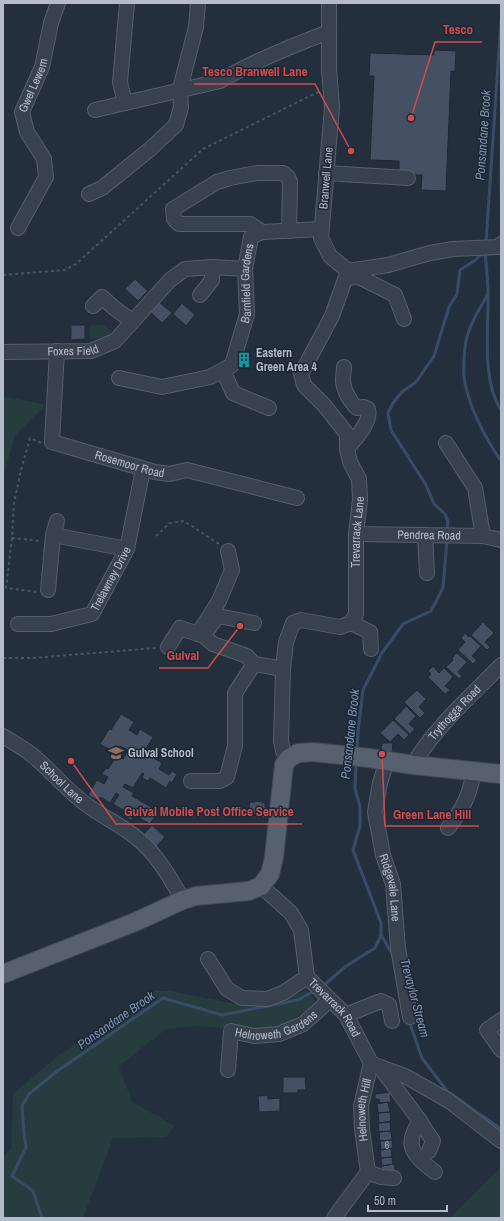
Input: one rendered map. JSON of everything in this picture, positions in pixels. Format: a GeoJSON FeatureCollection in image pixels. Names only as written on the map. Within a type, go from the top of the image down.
{"type":"FeatureCollection","features":[{"type":"Feature","properties":{"kind":"main road"},"geometry":{"type":"LineString","coordinates":[[3,974],[135,922],[183,900],[196,896],[250,891],[261,886],[270,874],[274,857],[284,765],[289,758],[298,753],[313,752],[369,758],[413,765],[501,774]]}},
{"type":"Feature","properties":{"kind":"street","name":"Gwel Lewern"},"geometry":{"type":"LineString","coordinates":[[18,228],[46,177],[44,159],[27,132],[22,112],[42,67],[51,23],[58,3]]}},
{"type":"Feature","properties":{"kind":"street"},"geometry":{"type":"LineString","coordinates":[[125,103],[120,82],[127,3]]}},
{"type":"Feature","properties":{"kind":"street"},"geometry":{"type":"LineString","coordinates":[[90,194],[102,188],[149,150],[176,125],[181,107],[180,89],[196,27],[198,3]]}},
{"type":"Feature","properties":{"kind":"street","name":"Branwell Lane"},"geometry":{"type":"LineString","coordinates":[[329,3],[330,86],[332,107],[321,238],[330,256],[347,275]]}},
{"type":"Feature","properties":{"kind":"street"},"geometry":{"type":"LineString","coordinates":[[94,110],[220,81],[296,44],[329,32]]}},
{"type":"Feature","properties":{"kind":"street"},"geometry":{"type":"LineString","coordinates":[[262,232],[250,224],[179,224],[174,219],[173,209],[217,182],[257,173],[283,173],[288,177],[290,182],[289,231]]}},
{"type":"Feature","properties":{"kind":"street"},"geometry":{"type":"LineString","coordinates":[[326,173],[408,178]]}},
{"type":"Feature","properties":{"kind":"street","name":"Barnfield Gardens"},"geometry":{"type":"LineString","coordinates":[[119,378],[162,387],[210,377],[232,365],[246,314],[246,269],[251,237],[262,232],[321,229]]}},
{"type":"Feature","properties":{"kind":"street"},"geometry":{"type":"LineString","coordinates":[[347,275],[430,253],[453,249],[496,246]]}},
{"type":"Feature","properties":{"kind":"street"},"geometry":{"type":"LineString","coordinates":[[200,295],[212,280],[212,267]]}},
{"type":"Feature","properties":{"kind":"street","name":"Foxes Field"},"geometry":{"type":"LineString","coordinates":[[3,352],[91,351],[115,341],[170,280],[185,269],[212,267],[246,269]]}},
{"type":"Feature","properties":{"kind":"street"},"geometry":{"type":"LineString","coordinates":[[347,275],[359,277],[395,295],[404,319]]}},
{"type":"Feature","properties":{"kind":"street","name":"Trevarrack Lane"},"geometry":{"type":"LineString","coordinates":[[347,275],[332,316],[301,374],[304,385],[324,405],[347,434],[347,449],[350,462],[359,479],[360,500],[356,534],[356,614],[351,623]]}},
{"type":"Feature","properties":{"kind":"street"},"geometry":{"type":"LineString","coordinates":[[93,306],[102,297],[132,321]]}},
{"type":"Feature","properties":{"kind":"street"},"geometry":{"type":"LineString","coordinates":[[52,442],[56,351]]}},
{"type":"Feature","properties":{"kind":"street"},"geometry":{"type":"LineString","coordinates":[[344,366],[342,380],[347,393],[355,407],[364,407],[368,409],[369,413],[368,419],[347,449]]}},
{"type":"Feature","properties":{"kind":"street"},"geometry":{"type":"LineString","coordinates":[[222,370],[233,393],[269,408]]}},
{"type":"Feature","properties":{"kind":"street","name":"Rosemoor Road"},"geometry":{"type":"LineString","coordinates":[[52,442],[143,469],[169,474],[187,470],[297,498]]}},
{"type":"Feature","properties":{"kind":"street"},"geometry":{"type":"LineString","coordinates":[[446,443],[474,488],[483,536]]}},
{"type":"Feature","properties":{"kind":"street","name":"Trelawney Drive"},"geometry":{"type":"LineString","coordinates":[[18,624],[51,624],[92,614],[126,549],[143,469]]}},
{"type":"Feature","properties":{"kind":"street"},"geometry":{"type":"LineString","coordinates":[[48,589],[53,539],[57,521]]}},
{"type":"Feature","properties":{"kind":"street","name":"Pendrea Road"},"geometry":{"type":"LineString","coordinates":[[356,534],[483,536],[501,540]]}},
{"type":"Feature","properties":{"kind":"street"},"geometry":{"type":"LineString","coordinates":[[425,535],[428,573]]}},
{"type":"Feature","properties":{"kind":"street"},"geometry":{"type":"LineString","coordinates":[[53,539],[126,549]]}},
{"type":"Feature","properties":{"kind":"street"},"geometry":{"type":"LineString","coordinates":[[201,635],[232,570],[228,551]]}},
{"type":"Feature","properties":{"kind":"street"},"geometry":{"type":"LineString","coordinates":[[201,635],[218,616],[254,623]]}},
{"type":"Feature","properties":{"kind":"street"},"geometry":{"type":"LineString","coordinates":[[289,758],[283,751],[281,741],[283,669],[286,642],[293,623],[301,620],[340,627],[351,623],[370,632],[371,649]]}},
{"type":"Feature","properties":{"kind":"street"},"geometry":{"type":"LineString","coordinates":[[168,647],[180,628],[201,635],[213,644],[247,656],[254,664],[283,669]]}},
{"type":"Feature","properties":{"kind":"street"},"geometry":{"type":"LineString","coordinates":[[191,781],[220,781],[227,777],[234,746],[235,693],[254,664]]}},
{"type":"Feature","properties":{"kind":"street","name":"Trythogga Road"},"geometry":{"type":"LineString","coordinates":[[413,765],[423,749],[450,718],[501,665]]}},
{"type":"Feature","properties":{"kind":"street","name":"School Lane"},"geometry":{"type":"LineString","coordinates":[[3,736],[30,753],[89,807],[112,820],[135,836],[153,853],[165,868],[183,900]]}},
{"type":"Feature","properties":{"kind":"street","name":"Ridgevale Lane"},"geometry":{"type":"LineString","coordinates":[[387,761],[380,783],[375,812],[383,855],[393,884],[398,948],[410,1017]]}},
{"type":"Feature","properties":{"kind":"street"},"geometry":{"type":"LineString","coordinates":[[448,828],[462,810],[471,789],[474,771]]}},
{"type":"Feature","properties":{"kind":"street","name":"Trevarrack Road"},"geometry":{"type":"LineString","coordinates":[[261,886],[291,914],[301,930],[309,979],[346,1015],[376,1065],[420,1121],[433,1141],[429,1151]]}},
{"type":"Feature","properties":{"kind":"street"},"geometry":{"type":"LineString","coordinates":[[208,959],[227,989],[242,998],[267,999],[283,993],[309,979]]}},
{"type":"Feature","properties":{"kind":"street","name":"Helnoweth Gardens"},"geometry":{"type":"LineString","coordinates":[[228,1070],[231,1032],[254,1036],[279,1034],[303,1024],[326,997]]}},
{"type":"Feature","properties":{"kind":"street"},"geometry":{"type":"LineString","coordinates":[[346,1015],[381,1001],[389,1004],[392,1021]]}},
{"type":"Feature","properties":{"kind":"street"},"geometry":{"type":"LineString","coordinates":[[501,1020],[487,1030],[501,1050]]}},
{"type":"Feature","properties":{"kind":"street"},"geometry":{"type":"LineString","coordinates":[[376,1065],[404,1076],[449,1101],[501,1141]]}},
{"type":"Feature","properties":{"kind":"street","name":"Helnoweth Hill"},"geometry":{"type":"LineString","coordinates":[[368,1172],[362,1129],[361,1106],[376,1065]]}},
{"type":"Feature","properties":{"kind":"street"},"geometry":{"type":"LineString","coordinates":[[420,1121],[413,1134],[411,1146],[415,1154],[435,1172]]}},
{"type":"Feature","properties":{"kind":"street"},"geometry":{"type":"LineString","coordinates":[[334,1218],[368,1172],[381,1177],[394,1178]]}},
{"type":"Feature","properties":{"kind":"path"},"geometry":{"type":"LineString","coordinates":[[3,275],[65,270],[76,264],[203,149],[330,86]]}},
{"type":"Feature","properties":{"kind":"path"},"geometry":{"type":"LineString","coordinates":[[48,589],[43,592],[6,588],[16,497],[21,470],[30,438],[42,443],[52,442]]}},
{"type":"Feature","properties":{"kind":"path"},"geometry":{"type":"LineString","coordinates":[[156,536],[170,523],[184,521],[228,551]]}},
{"type":"Feature","properties":{"kind":"path"},"geometry":{"type":"LineString","coordinates":[[12,538],[53,539]]}},
{"type":"Feature","properties":{"kind":"path"},"geometry":{"type":"LineString","coordinates":[[3,658],[32,658],[168,647]]}},
{"type":"Feature","properties":{"kind":"green space"},"geometry":{"type":"Polygon","coordinates":[[[501,114],[501,218],[498,178],[501,114]]]}},
{"type":"Feature","properties":{"kind":"green space"},"geometry":{"type":"Polygon","coordinates":[[[103,324],[111,332],[108,336],[90,339],[89,326],[103,324]]]}},
{"type":"Feature","properties":{"kind":"green space"},"geometry":{"type":"Polygon","coordinates":[[[3,396],[46,405],[15,435],[3,478],[3,396]]]}},
{"type":"Feature","properties":{"kind":"green space"},"geometry":{"type":"Polygon","coordinates":[[[307,990],[318,1004],[286,1023],[256,1032],[200,1026],[166,1029],[119,1066],[132,1102],[175,1126],[166,1137],[113,1138],[83,1218],[3,1218],[3,1156],[11,1149],[13,1094],[55,1058],[154,991],[170,991],[231,1003],[246,1004],[284,1000],[307,990]]]}},
{"type":"Feature","properties":{"kind":"green space"},"geometry":{"type":"Polygon","coordinates":[[[501,1167],[501,1218],[450,1218],[501,1167]]]}},
{"type":"Feature","properties":{"kind":"building"},"geometry":{"type":"Polygon","coordinates":[[[434,50],[456,51],[455,72],[451,71],[446,191],[421,190],[422,175],[399,174],[399,161],[370,160],[374,76],[369,76],[370,53],[434,55],[434,50]]]}},
{"type":"Feature","properties":{"kind":"building"},"geometry":{"type":"Polygon","coordinates":[[[349,147],[354,147],[353,156],[348,156],[349,147]]]}},
{"type":"Feature","properties":{"kind":"building"},"geometry":{"type":"Polygon","coordinates":[[[135,279],[148,291],[138,301],[125,289],[135,279]]]}},
{"type":"Feature","properties":{"kind":"building"},"geometry":{"type":"Polygon","coordinates":[[[158,301],[172,313],[162,323],[149,311],[158,301]]]}},
{"type":"Feature","properties":{"kind":"building"},"geometry":{"type":"Polygon","coordinates":[[[182,303],[195,315],[186,326],[173,314],[182,303]]]}},
{"type":"Feature","properties":{"kind":"building"},"geometry":{"type":"Polygon","coordinates":[[[71,325],[85,325],[85,339],[71,340],[71,325]]]}},
{"type":"Feature","properties":{"kind":"building"},"geometry":{"type":"Polygon","coordinates":[[[483,622],[494,633],[485,642],[490,647],[487,650],[471,635],[483,622]]]}},
{"type":"Feature","properties":{"kind":"building"},"geometry":{"type":"Polygon","coordinates":[[[465,633],[481,646],[472,656],[477,660],[473,664],[458,650],[465,642],[461,638],[465,633]]]}},
{"type":"Feature","properties":{"kind":"building"},"geometry":{"type":"Polygon","coordinates":[[[457,653],[467,662],[458,672],[462,676],[459,679],[446,667],[457,653]]]}},
{"type":"Feature","properties":{"kind":"building"},"geometry":{"type":"Polygon","coordinates":[[[433,666],[439,673],[444,668],[453,677],[445,686],[450,690],[445,694],[428,677],[431,674],[428,671],[433,666]]]}},
{"type":"Feature","properties":{"kind":"building"},"geometry":{"type":"Polygon","coordinates":[[[417,690],[426,699],[419,707],[425,713],[420,718],[404,702],[417,690]]]}},
{"type":"Feature","properties":{"kind":"building"},"geometry":{"type":"Polygon","coordinates":[[[406,706],[416,716],[409,724],[415,729],[410,734],[394,719],[406,706]]]}},
{"type":"Feature","properties":{"kind":"building"},"geometry":{"type":"Polygon","coordinates":[[[121,714],[134,722],[129,730],[137,735],[140,729],[153,737],[144,752],[162,763],[159,769],[169,775],[172,771],[177,774],[172,783],[170,781],[166,788],[150,778],[148,781],[142,778],[144,774],[142,773],[133,788],[125,784],[123,787],[134,793],[132,796],[158,811],[150,824],[136,816],[138,814],[136,813],[131,820],[122,815],[125,811],[113,804],[119,795],[116,793],[110,803],[100,797],[97,800],[88,795],[97,780],[104,784],[108,777],[102,774],[106,768],[108,769],[117,755],[123,759],[128,750],[120,746],[115,753],[100,744],[109,729],[111,730],[121,714]]]}},
{"type":"Feature","properties":{"kind":"building"},"geometry":{"type":"Polygon","coordinates":[[[393,720],[409,735],[404,740],[398,734],[390,742],[380,733],[393,720]]]}},
{"type":"Feature","properties":{"kind":"building"},"geometry":{"type":"Polygon","coordinates":[[[382,743],[393,743],[392,752],[381,751],[382,743]]]}},
{"type":"Feature","properties":{"kind":"building"},"geometry":{"type":"Polygon","coordinates":[[[255,801],[265,803],[265,807],[267,807],[266,818],[248,814],[250,802],[255,801]]]}},
{"type":"Feature","properties":{"kind":"building"},"geometry":{"type":"Polygon","coordinates":[[[152,825],[165,837],[155,848],[142,836],[152,825]]]}},
{"type":"Feature","properties":{"kind":"building"},"geometry":{"type":"Polygon","coordinates":[[[283,1077],[305,1077],[306,1090],[298,1090],[298,1093],[283,1093],[283,1077]]]}},
{"type":"Feature","properties":{"kind":"building"},"geometry":{"type":"Polygon","coordinates":[[[390,1092],[391,1102],[380,1103],[379,1099],[375,1099],[375,1094],[390,1092]]]}},
{"type":"Feature","properties":{"kind":"building"},"geometry":{"type":"Polygon","coordinates":[[[268,1095],[268,1099],[280,1098],[280,1111],[259,1112],[258,1096],[268,1095]]]}},
{"type":"Feature","properties":{"kind":"building"},"geometry":{"type":"Polygon","coordinates":[[[388,1102],[390,1112],[378,1113],[377,1104],[388,1102]]]}},
{"type":"Feature","properties":{"kind":"building"},"geometry":{"type":"Polygon","coordinates":[[[390,1112],[391,1121],[379,1123],[378,1113],[390,1112]]]}},
{"type":"Feature","properties":{"kind":"building"},"geometry":{"type":"Polygon","coordinates":[[[390,1122],[391,1131],[379,1132],[378,1123],[390,1122]]]}},
{"type":"Feature","properties":{"kind":"building"},"geometry":{"type":"Polygon","coordinates":[[[391,1131],[392,1140],[380,1141],[379,1132],[391,1131]]]}},
{"type":"Feature","properties":{"kind":"building"},"geometry":{"type":"Polygon","coordinates":[[[392,1140],[393,1148],[381,1150],[380,1141],[392,1140]]]}},
{"type":"Feature","properties":{"kind":"building"},"geometry":{"type":"Polygon","coordinates":[[[391,1148],[392,1157],[381,1158],[380,1150],[391,1148]]]}},
{"type":"Feature","properties":{"kind":"building"},"geometry":{"type":"Polygon","coordinates":[[[392,1157],[393,1164],[382,1166],[381,1158],[392,1157]]]}},
{"type":"Feature","properties":{"kind":"building"},"geometry":{"type":"Polygon","coordinates":[[[394,1164],[396,1174],[383,1177],[381,1166],[394,1164]]]}},
{"type":"Feature","properties":{"kind":"waterway","name":"Ponsandane Brook"},"geometry":{"type":"LineString","coordinates":[[486,243],[501,20]]}},
{"type":"Feature","properties":{"kind":"waterway","name":"Ponsandane Brook"},"geometry":{"type":"LineString","coordinates":[[485,251],[488,288],[488,369],[495,398],[501,410]]}},
{"type":"Feature","properties":{"kind":"waterway","name":"Ponsandane Brook"},"geometry":{"type":"LineString","coordinates":[[447,532],[448,522],[445,514],[434,504],[426,485],[391,430],[388,413],[393,403],[402,392],[416,382],[434,356],[449,307],[457,294],[460,270],[483,253]]}},
{"type":"Feature","properties":{"kind":"waterway","name":"Ponsandane Brook"},"geometry":{"type":"LineString","coordinates":[[488,294],[468,333],[465,347],[464,376],[465,384],[475,414],[501,461]]}},
{"type":"Feature","properties":{"kind":"waterway","name":"Ponsandane Brook"},"geometry":{"type":"LineString","coordinates":[[357,751],[363,690],[382,653],[403,624],[431,611],[443,588],[447,540]]}},
{"type":"Feature","properties":{"kind":"waterway","name":"Ponsandane Brook"},"geometry":{"type":"LineString","coordinates":[[323,986],[346,966],[375,948],[381,935],[381,923],[353,850],[360,826],[360,806],[355,789],[356,763]]}},
{"type":"Feature","properties":{"kind":"waterway","name":"Trevaylor Stream"},"geometry":{"type":"LineString","coordinates":[[381,935],[394,957]]}},
{"type":"Feature","properties":{"kind":"waterway","name":"Ponsandane Brook"},"geometry":{"type":"LineString","coordinates":[[42,1218],[33,1191],[12,1176],[26,1147],[22,1106],[29,1094],[56,1072],[163,998],[222,1015],[298,1000],[314,991]]}},
{"type":"Feature","properties":{"kind":"waterway","name":"Trevaylor Stream"},"geometry":{"type":"LineString","coordinates":[[409,1021],[422,1058],[447,1091],[501,1129]]}},
{"type":"Feature","properties":{"kind":"place","name":"Tesco"},"geometry":{"type":"Point","coordinates":[411,118]}},
{"type":"Feature","properties":{"kind":"place","name":"Tesco Branwell Lane"},"geometry":{"type":"Point","coordinates":[351,151]}},
{"type":"Feature","properties":{"kind":"place","name":"Eastern Green Area 4"},"geometry":{"type":"Point","coordinates":[244,360]}},
{"type":"Feature","properties":{"kind":"place","name":"Gulval"},"geometry":{"type":"Point","coordinates":[240,626]}},
{"type":"Feature","properties":{"kind":"place","name":"Gulval School"},"geometry":{"type":"Point","coordinates":[116,753]}},
{"type":"Feature","properties":{"kind":"place","name":"Green Lane Hill"},"geometry":{"type":"Point","coordinates":[382,754]}},
{"type":"Feature","properties":{"kind":"place","name":"Gulval Mobile Post Office Service"},"geometry":{"type":"Point","coordinates":[71,761]}}]}
